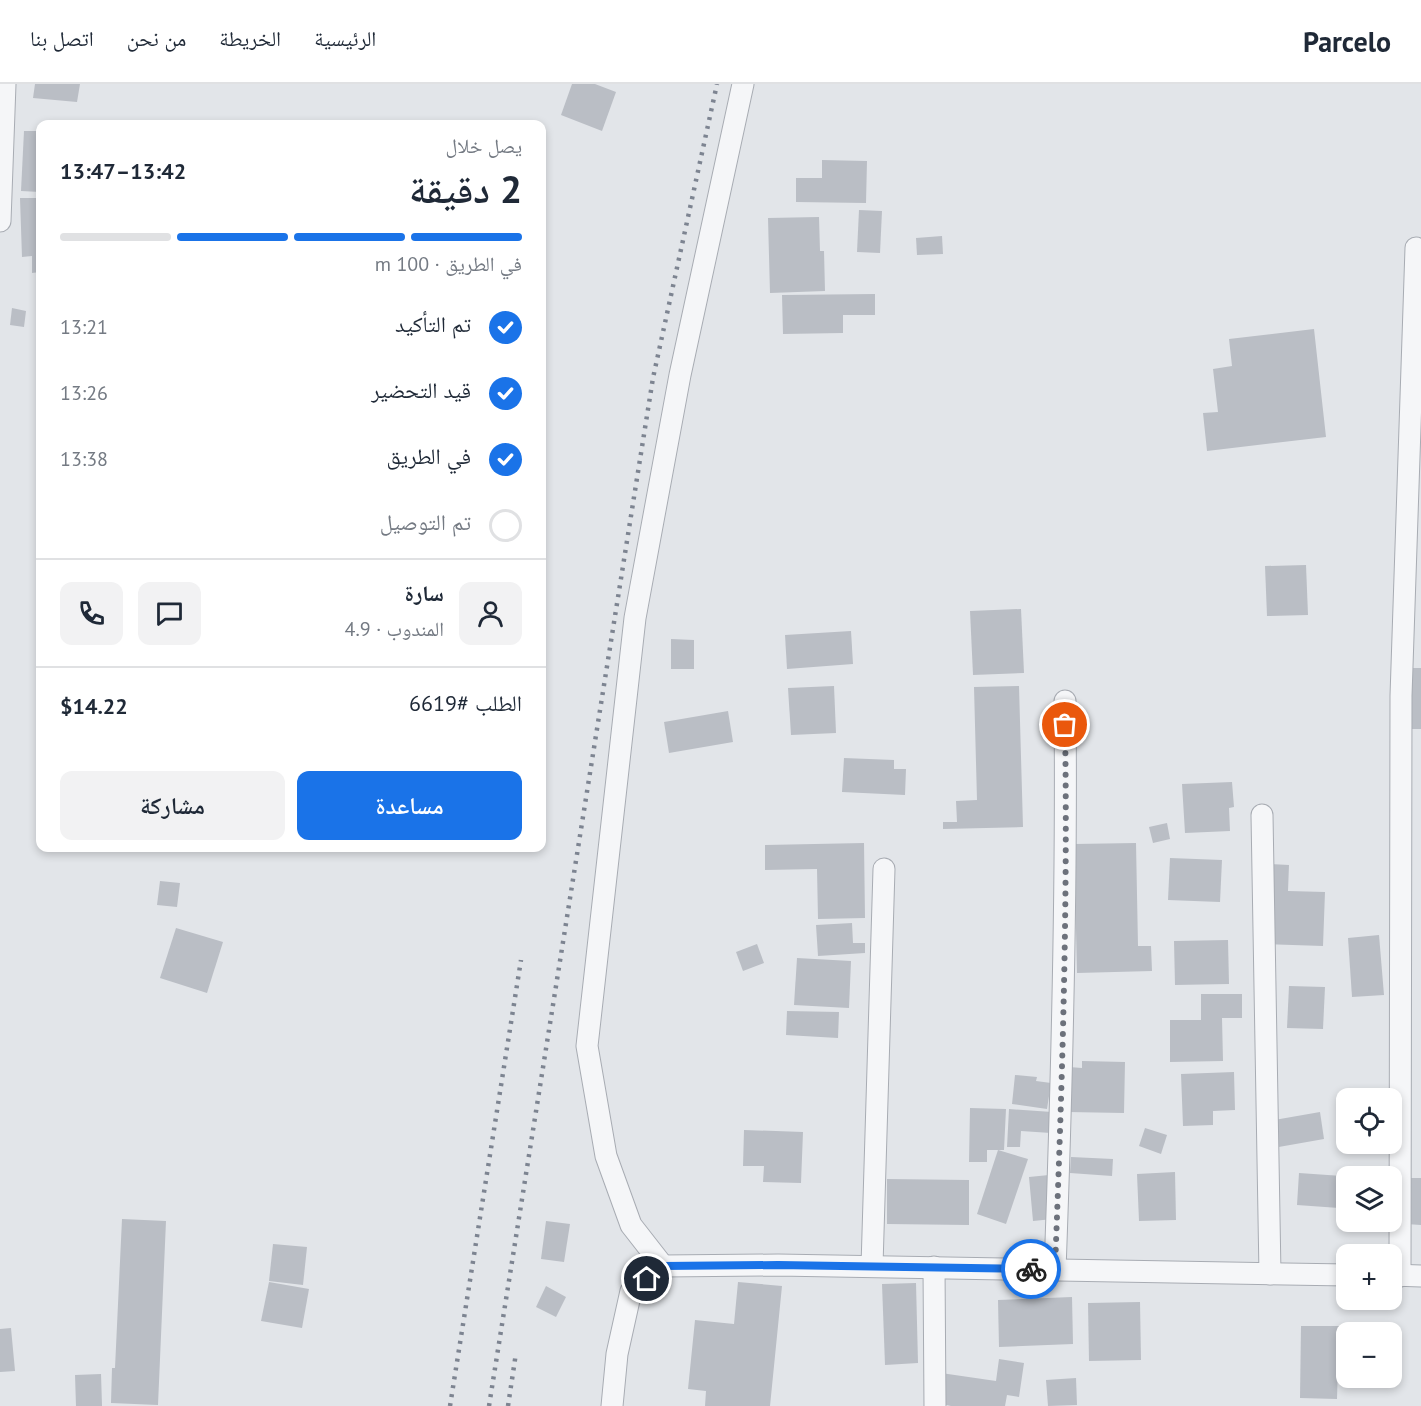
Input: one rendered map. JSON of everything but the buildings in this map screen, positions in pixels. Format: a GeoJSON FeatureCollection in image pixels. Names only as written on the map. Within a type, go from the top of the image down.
{"type":"FeatureCollection","features":[{"type":"Feature","properties":{"kind":"street"},"geometry":{"type":"LineString","coordinates":[[0,221],[5,84]]}},
{"type":"Feature","properties":{"kind":"street"},"geometry":{"type":"LineString","coordinates":[[663,1266],[631,1225],[606,1156],[587,1046],[635,618],[680,375],[743,84]]}},
{"type":"Feature","properties":{"kind":"street"},"geometry":{"type":"LineString","coordinates":[[1404,1276],[1401,696],[1416,248]]}},
{"type":"Feature","properties":{"kind":"street"},"geometry":{"type":"LineString","coordinates":[[1055,1269],[1066,901],[1065,701]]}},
{"type":"Feature","properties":{"kind":"street"},"geometry":{"type":"LineString","coordinates":[[1262,815],[1270,1274]]}},
{"type":"Feature","properties":{"kind":"street"},"geometry":{"type":"LineString","coordinates":[[872,1266],[884,869]]}},
{"type":"Feature","properties":{"kind":"street"},"geometry":{"type":"LineString","coordinates":[[612,1406],[617,1354],[631,1291],[663,1266],[872,1266],[1336,1275]]}},
{"type":"Feature","properties":{"kind":"street"},"geometry":{"type":"LineString","coordinates":[[934,1267],[935,1406]]}},
{"type":"Feature","properties":{"kind":"railway"},"geometry":{"type":"LineString","coordinates":[[489,1406],[653,378],[717,84]]}},
{"type":"Feature","properties":{"kind":"railway"},"geometry":{"type":"LineString","coordinates":[[450,1406],[521,960]]}},
{"type":"Feature","properties":{"kind":"railway"},"geometry":{"type":"LineString","coordinates":[[508,1406],[516,1353]]}},
{"type":"Feature","properties":{"kind":"way so far"},"geometry":{"type":"LineString","coordinates":[[1031,1269],[1055,1269],[1067,843],[1065,725]]}},
{"type":"Feature","properties":{"kind":"route"},"geometry":{"type":"LineString","coordinates":[[647,1279],[663,1266],[778,1265],[1031,1269]]}}]}
